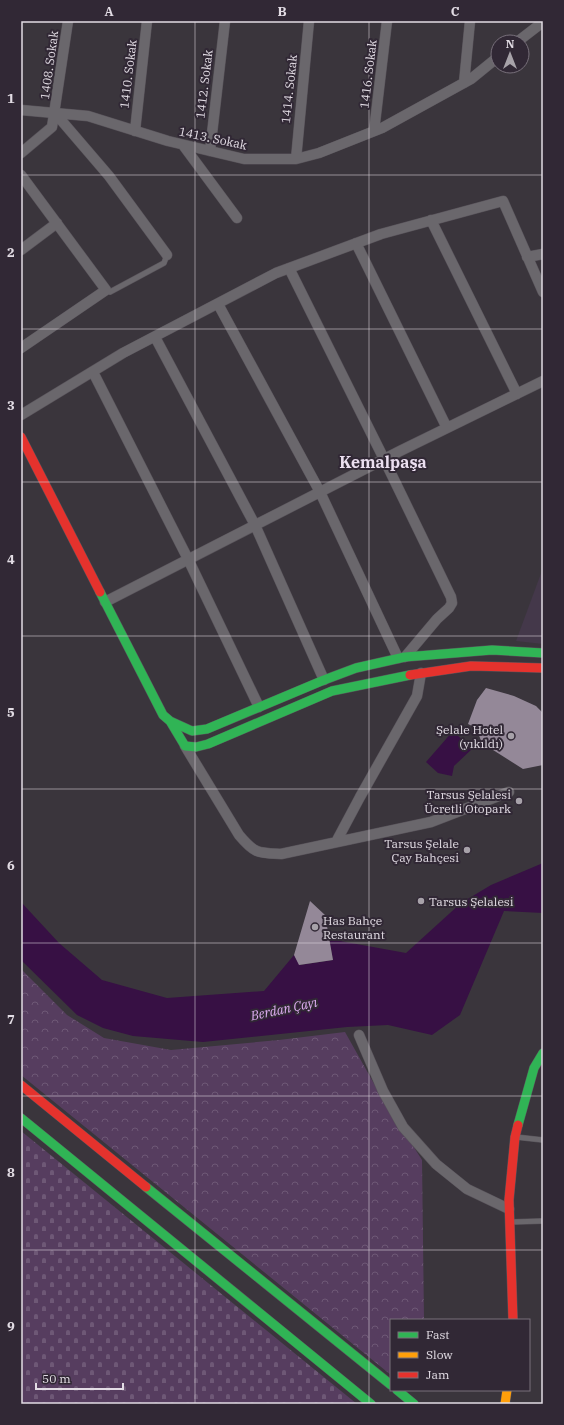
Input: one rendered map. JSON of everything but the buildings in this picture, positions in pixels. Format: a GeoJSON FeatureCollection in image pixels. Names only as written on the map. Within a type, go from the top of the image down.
{"type":"FeatureCollection","features":[{"type":"Feature","properties":{"kind":"street","name":"1408. Sokak"},"geometry":{"type":"LineString","coordinates":[[21,153],[52,127],[68,21]]}},
{"type":"Feature","properties":{"kind":"street","name":"1410. Sokak"},"geometry":{"type":"LineString","coordinates":[[135,131],[147,21]]}},
{"type":"Feature","properties":{"kind":"street","name":"1412. Sokak"},"geometry":{"type":"LineString","coordinates":[[210,151],[225,21]]}},
{"type":"Feature","properties":{"kind":"street","name":"1414. Sokak"},"geometry":{"type":"LineString","coordinates":[[296,159],[309,21]]}},
{"type":"Feature","properties":{"kind":"street","name":"1416. Sokak"},"geometry":{"type":"LineString","coordinates":[[374,131],[387,21]]}},
{"type":"Feature","properties":{"kind":"street"},"geometry":{"type":"LineString","coordinates":[[464,83],[470,21]]}},
{"type":"Feature","properties":{"kind":"street"},"geometry":{"type":"LineString","coordinates":[[528,34],[543,22]]}},
{"type":"Feature","properties":{"kind":"street","name":"1413. Sokak"},"geometry":{"type":"LineString","coordinates":[[21,110],[88,116],[183,145],[244,159],[296,159],[319,153],[374,131],[471,79],[490,64]]}},
{"type":"Feature","properties":{"kind":"street"},"geometry":{"type":"LineString","coordinates":[[55,113],[109,176],[167,255]]}},
{"type":"Feature","properties":{"kind":"street"},"geometry":{"type":"LineString","coordinates":[[183,145],[237,218]]}},
{"type":"Feature","properties":{"kind":"street"},"geometry":{"type":"LineString","coordinates":[[21,175],[106,290],[21,348]]}},
{"type":"Feature","properties":{"kind":"street"},"geometry":{"type":"LineString","coordinates":[[21,415],[124,353],[276,272],[382,234],[503,201],[543,292]]}},
{"type":"Feature","properties":{"kind":"street"},"geometry":{"type":"LineString","coordinates":[[431,220],[517,394]]}},
{"type":"Feature","properties":{"kind":"street"},"geometry":{"type":"LineString","coordinates":[[21,250],[57,223]]}},
{"type":"Feature","properties":{"kind":"street"},"geometry":{"type":"LineString","coordinates":[[356,243],[447,428]]}},
{"type":"Feature","properties":{"kind":"street"},"geometry":{"type":"LineString","coordinates":[[528,257],[543,254]]}},
{"type":"Feature","properties":{"kind":"street"},"geometry":{"type":"LineString","coordinates":[[289,268],[451,597],[452,603],[449,608],[437,619],[402,658]]}},
{"type":"Feature","properties":{"kind":"street"},"geometry":{"type":"LineString","coordinates":[[218,304],[320,492],[402,658]]}},
{"type":"Feature","properties":{"kind":"street"},"geometry":{"type":"LineString","coordinates":[[155,337],[255,525],[324,680]]}},
{"type":"Feature","properties":{"kind":"street"},"geometry":{"type":"LineString","coordinates":[[93,372],[188,560],[259,707]]}},
{"type":"Feature","properties":{"kind":"street"},"geometry":{"type":"LineString","coordinates":[[105,602],[384,459],[543,381]]}},
{"type":"Feature","properties":{"kind":"street"},"geometry":{"type":"LineString","coordinates":[[21,437],[163,715],[170,721],[192,730],[207,729],[356,668],[402,658],[492,650],[543,653]]}},
{"type":"Feature","properties":{"kind":"street"},"geometry":{"type":"LineString","coordinates":[[185,746],[196,747],[208,744],[332,691],[421,673],[471,666],[543,668]]}},
{"type":"Feature","properties":{"kind":"street"},"geometry":{"type":"LineString","coordinates":[[336,842],[417,696],[421,673]]}},
{"type":"Feature","properties":{"kind":"street"},"geometry":{"type":"LineString","coordinates":[[170,721],[239,835],[248,845],[259,853],[281,854],[430,822],[508,792]]}},
{"type":"Feature","properties":{"kind":"street"},"geometry":{"type":"LineString","coordinates":[[359,1035],[384,1091],[403,1127],[436,1164],[467,1189],[509,1209]]}},
{"type":"Feature","properties":{"kind":"street"},"geometry":{"type":"LineString","coordinates":[[513,1319],[509,1209],[515,1137],[534,1068],[543,1054]]}},
{"type":"Feature","properties":{"kind":"street"},"geometry":{"type":"LineString","coordinates":[[21,1085],[390,1384]]}},
{"type":"Feature","properties":{"kind":"street"},"geometry":{"type":"LineString","coordinates":[[21,1118],[371,1404]]}},
{"type":"Feature","properties":{"kind":"street"},"geometry":{"type":"LineString","coordinates":[[398,1391],[414,1404]]}},
{"type":"Feature","properties":{"kind":"street"},"geometry":{"type":"LineString","coordinates":[[505,1404],[507,1391]]}},
{"type":"Feature","properties":{"kind":"lane"},"geometry":{"type":"LineString","coordinates":[[106,290],[110,292],[164,263],[167,255]]}},
{"type":"Feature","properties":{"kind":"lane"},"geometry":{"type":"LineString","coordinates":[[515,1137],[543,1140]]}},
{"type":"Feature","properties":{"kind":"lane"},"geometry":{"type":"LineString","coordinates":[[510,1222],[543,1221]]}},
{"type":"Feature","properties":{"kind":"shaded area"},"geometry":{"type":"Polygon","coordinates":[[[543,568],[543,644],[516,641],[543,568]]]}},
{"type":"Feature","properties":{"kind":"green space"},"geometry":{"type":"Polygon","coordinates":[[[21,969],[67,1015],[104,1038],[171,1050],[345,1032],[377,1089],[422,1160],[424,1319],[390,1319],[390,1374],[21,1075],[21,969]]]}},
{"type":"Feature","properties":{"kind":"green space"},"geometry":{"type":"Polygon","coordinates":[[[21,1131],[357,1404],[21,1404],[21,1131]]]}},
{"type":"Feature","properties":{"kind":"water"},"geometry":{"type":"Polygon","coordinates":[[[453,731],[472,749],[454,766],[452,776],[438,773],[426,762],[453,731]]]}},
{"type":"Feature","properties":{"kind":"water","name":"Berdan Çayı"},"geometry":{"type":"Polygon","coordinates":[[[543,863],[543,913],[504,911],[460,1015],[432,1035],[388,1025],[347,1027],[203,1042],[133,1036],[103,1028],[77,1015],[21,960],[21,902],[59,943],[102,980],[167,998],[264,991],[294,955],[300,965],[333,960],[329,939],[406,953],[461,903],[491,885],[543,863]]]}},
{"type":"Feature","properties":{"kind":"traffic: fast"},"geometry":{"type":"LineString","coordinates":[[100,592],[163,715],[170,721],[185,746],[196,747],[208,744],[332,691],[410,675]]}},
{"type":"Feature","properties":{"kind":"traffic: fast"},"geometry":{"type":"LineString","coordinates":[[170,721],[192,731],[207,729],[356,668],[405,657],[492,650],[543,653]]}},
{"type":"Feature","properties":{"kind":"traffic: fast"},"geometry":{"type":"LineString","coordinates":[[518,1125],[534,1068],[543,1053]]}},
{"type":"Feature","properties":{"kind":"traffic: fast"},"geometry":{"type":"LineString","coordinates":[[21,1118],[371,1404]]}},
{"type":"Feature","properties":{"kind":"traffic: fast"},"geometry":{"type":"LineString","coordinates":[[146,1187],[390,1384]]}},
{"type":"Feature","properties":{"kind":"traffic: fast"},"geometry":{"type":"LineString","coordinates":[[398,1391],[414,1404]]}},
{"type":"Feature","properties":{"kind":"traffic: slow"},"geometry":{"type":"LineString","coordinates":[[505,1404],[507,1391]]}},
{"type":"Feature","properties":{"kind":"traffic: jam"},"geometry":{"type":"LineString","coordinates":[[21,437],[100,592]]}},
{"type":"Feature","properties":{"kind":"traffic: jam"},"geometry":{"type":"LineString","coordinates":[[410,675],[471,666],[543,668]]}},
{"type":"Feature","properties":{"kind":"traffic: jam"},"geometry":{"type":"LineString","coordinates":[[21,1085],[146,1187]]}},
{"type":"Feature","properties":{"kind":"traffic: jam"},"geometry":{"type":"LineString","coordinates":[[513,1319],[509,1200],[515,1137],[518,1125]]}},
{"type":"Feature","properties":{"kind":"place","name":"Şelale Hotel (yıkıldı)"},"geometry":{"type":"Point","coordinates":[511,736]}},
{"type":"Feature","properties":{"kind":"place","name":"Tarsus Şelalesi Ücretli Otopark"},"geometry":{"type":"Point","coordinates":[519,801]}},
{"type":"Feature","properties":{"kind":"place","name":"Tarsus Şelale Çay Bahçesi"},"geometry":{"type":"Point","coordinates":[467,850]}},
{"type":"Feature","properties":{"kind":"place","name":"Tarsus Şelalesi"},"geometry":{"type":"Point","coordinates":[421,901]}},
{"type":"Feature","properties":{"kind":"place","name":"Has Bahçe Restaurant"},"geometry":{"type":"Point","coordinates":[315,927]}},
{"type":"Feature","properties":{"kind":"district","name":"Kemalpaşa"},"geometry":{"type":"Point","coordinates":[383,462]}}]}
